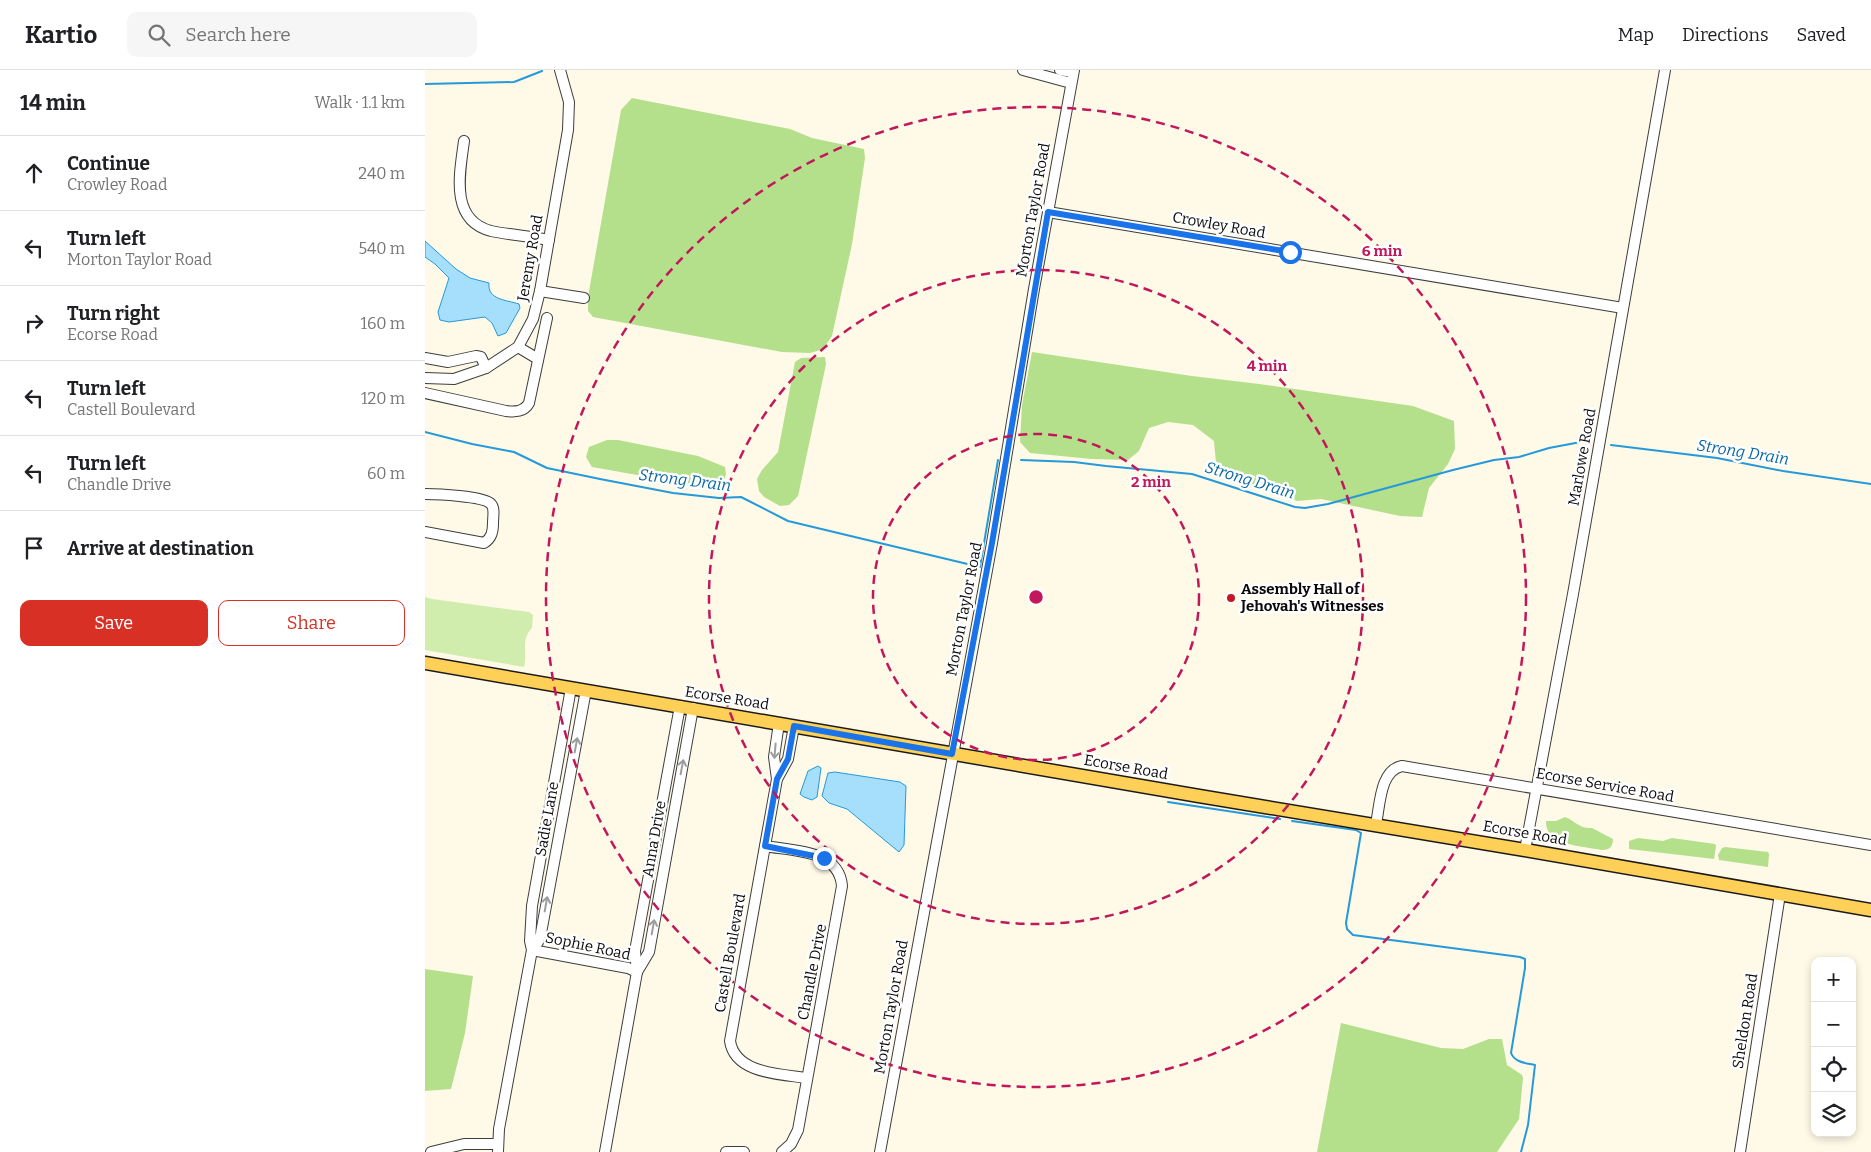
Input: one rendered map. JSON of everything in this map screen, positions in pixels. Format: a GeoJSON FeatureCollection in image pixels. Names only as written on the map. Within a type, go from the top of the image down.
{"type":"FeatureCollection","features":[{"type":"Feature","properties":{"kind":"main road","name":"Ecorse Road"},"geometry":{"type":"LineString","coordinates":[[425,663],[1871,910]]}},
{"type":"Feature","properties":{"kind":"main road","name":"Ecorse Road"},"geometry":{"type":"LineString","coordinates":[[1822,901],[1871,905]]}},
{"type":"Feature","properties":{"kind":"street","name":"Jeremy Road"},"geometry":{"type":"LineString","coordinates":[[425,378],[454,380],[486,368],[518,347],[533,319],[540,291],[567,130],[569,109],[567,90],[560,70]]}},
{"type":"Feature","properties":{"kind":"street"},"geometry":{"type":"LineString","coordinates":[[1024,70],[1041,76],[1073,75]]}},
{"type":"Feature","properties":{"kind":"street"},"geometry":{"type":"LineString","coordinates":[[1060,70],[1073,75]]}},
{"type":"Feature","properties":{"kind":"street","name":"Marlowe Road"},"geometry":{"type":"LineString","coordinates":[[1525,850],[1665,70]]}},
{"type":"Feature","properties":{"kind":"street","name":"Morton Taylor Road"},"geometry":{"type":"LineString","coordinates":[[880,1152],[993,538],[1073,75]]}},
{"type":"Feature","properties":{"kind":"street"},"geometry":{"type":"LineString","coordinates":[[464,141],[459,192],[465,210],[474,221],[481,227],[491,231],[549,240]]}},
{"type":"Feature","properties":{"kind":"street","name":"Crowley Road"},"geometry":{"type":"LineString","coordinates":[[1048,212],[1623,308]]}},
{"type":"Feature","properties":{"kind":"street"},"geometry":{"type":"LineString","coordinates":[[540,291],[584,298]]}},
{"type":"Feature","properties":{"kind":"street"},"geometry":{"type":"LineString","coordinates":[[425,393],[506,411],[521,410],[527,407],[547,318]]}},
{"type":"Feature","properties":{"kind":"street"},"geometry":{"type":"LineString","coordinates":[[518,347],[538,359]]}},
{"type":"Feature","properties":{"kind":"street"},"geometry":{"type":"LineString","coordinates":[[425,358],[448,362],[476,356],[481,357],[486,368]]}},
{"type":"Feature","properties":{"kind":"street"},"geometry":{"type":"LineString","coordinates":[[425,494],[444,494],[485,500],[492,504],[493,507],[493,530],[489,540],[484,543],[425,532]]}},
{"type":"Feature","properties":{"kind":"street","name":"Sadie Lane"},"geometry":{"type":"LineString","coordinates":[[498,1148],[512,1056],[532,950],[530,941],[532,906],[571,688]]}},
{"type":"Feature","properties":{"kind":"street","name":"Sadie Lane"},"geometry":{"type":"LineString","coordinates":[[532,950],[538,942],[541,933],[586,690]]}},
{"type":"Feature","properties":{"kind":"street","name":"Anna Drive"},"geometry":{"type":"LineString","coordinates":[[605,1152],[637,972],[635,951],[680,706]]}},
{"type":"Feature","properties":{"kind":"street","name":"Anna Drive"},"geometry":{"type":"LineString","coordinates":[[637,972],[649,952],[693,708]]}},
{"type":"Feature","properties":{"kind":"street","name":"Castell Boulevard"},"geometry":{"type":"LineString","coordinates":[[779,723],[774,757],[777,779],[730,1035],[733,1053],[750,1067],[807,1078]]}},
{"type":"Feature","properties":{"kind":"street","name":"Castell Boulevard"},"geometry":{"type":"LineString","coordinates":[[777,779],[788,759],[794,726]]}},
{"type":"Feature","properties":{"kind":"street","name":"Ecorse Service Road"},"geometry":{"type":"LineString","coordinates":[[1376,824],[1385,778],[1390,771],[1399,766],[1406,766],[1871,846]]}},
{"type":"Feature","properties":{"kind":"street","name":"Chandle Drive"},"geometry":{"type":"LineString","coordinates":[[765,846],[824,858],[836,867],[842,881],[841,895],[796,1136],[791,1144],[782,1152]]}},
{"type":"Feature","properties":{"kind":"street","name":"Sheldon Road"},"geometry":{"type":"LineString","coordinates":[[1740,1152],[1780,894]]}},
{"type":"Feature","properties":{"kind":"street","name":"Sophie Road"},"geometry":{"type":"LineString","coordinates":[[532,950],[628,968],[637,972]]}},
{"type":"Feature","properties":{"kind":"street"},"geometry":{"type":"LineString","coordinates":[[431,1152],[463,1144],[498,1148]]}},
{"type":"Feature","properties":{"kind":"street"},"geometry":{"type":"LineString","coordinates":[[726,1152],[744,1152]]}},
{"type":"Feature","properties":{"kind":"green space"},"geometry":{"type":"Polygon","coordinates":[[[632,98],[790,129],[812,138],[864,149],[865,158],[852,244],[832,336],[823,349],[810,353],[782,352],[593,317],[588,311],[588,297],[621,110],[632,98]]]}},
{"type":"Feature","properties":{"kind":"green space"},"geometry":{"type":"Polygon","coordinates":[[[1032,352],[1413,406],[1454,421],[1455,449],[1448,464],[1429,488],[1422,517],[1400,516],[1321,499],[1297,501],[1220,474],[1216,463],[1214,441],[1193,425],[1168,422],[1149,428],[1139,451],[1128,460],[1092,459],[1030,453],[1020,442],[1022,405],[1032,352]]]}},
{"type":"Feature","properties":{"kind":"green space"},"geometry":{"type":"Polygon","coordinates":[[[825,357],[826,364],[798,496],[789,505],[780,506],[764,497],[759,491],[757,479],[762,470],[778,452],[795,362],[801,358],[825,357]]]}},
{"type":"Feature","properties":{"kind":"green space"},"geometry":{"type":"Polygon","coordinates":[[[607,440],[618,440],[698,456],[725,467],[726,474],[723,484],[705,487],[592,467],[586,457],[589,447],[607,440]]]}},
{"type":"Feature","properties":{"kind":"green space"},"geometry":{"type":"Polygon","coordinates":[[[425,597],[529,612],[533,615],[532,628],[526,637],[524,667],[425,650],[425,597]]]}},
{"type":"Feature","properties":{"kind":"green space"},"geometry":{"type":"Polygon","coordinates":[[[1565,817],[1581,826],[1592,828],[1613,839],[1609,849],[1602,850],[1576,846],[1552,836],[1547,829],[1546,821],[1556,821],[1565,817]]]}},
{"type":"Feature","properties":{"kind":"green space"},"geometry":{"type":"Polygon","coordinates":[[[1638,838],[1663,841],[1672,838],[1715,844],[1714,859],[1629,849],[1629,841],[1638,838]]]}},
{"type":"Feature","properties":{"kind":"green space"},"geometry":{"type":"Polygon","coordinates":[[[1722,848],[1768,852],[1768,867],[1719,860],[1718,855],[1722,848]]]}},
{"type":"Feature","properties":{"kind":"green space"},"geometry":{"type":"Polygon","coordinates":[[[425,969],[473,976],[465,1033],[451,1089],[425,1091],[425,969]]]}},
{"type":"Feature","properties":{"kind":"green space"},"geometry":{"type":"Polygon","coordinates":[[[1341,1023],[1441,1048],[1463,1049],[1489,1039],[1502,1039],[1507,1065],[1522,1075],[1523,1078],[1519,1119],[1497,1152],[1317,1152],[1341,1023]]]}},
{"type":"Feature","properties":{"kind":"water"},"geometry":{"type":"Polygon","coordinates":[[[425,241],[456,269],[470,278],[489,283],[489,289],[494,296],[519,304],[520,308],[506,333],[498,336],[492,323],[485,317],[449,322],[440,320],[438,312],[449,278],[425,257],[425,241]]]}},
{"type":"Feature","properties":{"kind":"water"},"geometry":{"type":"Polygon","coordinates":[[[818,766],[821,768],[817,797],[812,800],[800,794],[808,771],[818,766]]]}},
{"type":"Feature","properties":{"kind":"water"},"geometry":{"type":"Polygon","coordinates":[[[835,772],[900,782],[906,786],[904,845],[899,852],[847,809],[829,803],[822,796],[828,773],[835,772]]]}},
{"type":"Feature","properties":{"kind":"waterway"},"geometry":{"type":"LineString","coordinates":[[425,84],[514,82],[542,71]]}},
{"type":"Feature","properties":{"kind":"waterway","name":"Strong Drain"},"geometry":{"type":"LineString","coordinates":[[425,432],[514,452],[547,468],[600,479],[673,493],[719,498],[741,497],[788,521],[980,567],[998,460]]}},
{"type":"Feature","properties":{"kind":"waterway","name":"Strong Drain"},"geometry":{"type":"LineString","coordinates":[[1021,460],[1074,462],[1192,474],[1295,507],[1305,508],[1328,504],[1494,460],[1519,457],[1549,448],[1586,441]]}},
{"type":"Feature","properties":{"kind":"waterway","name":"Strong Drain"},"geometry":{"type":"LineString","coordinates":[[1611,445],[1717,458],[1783,471],[1871,484]]}},
{"type":"Feature","properties":{"kind":"waterway"},"geometry":{"type":"LineString","coordinates":[[1168,802],[1280,819]]}},
{"type":"Feature","properties":{"kind":"waterway"},"geometry":{"type":"LineString","coordinates":[[1292,821],[1356,830],[1361,833],[1346,923],[1347,929],[1353,935],[1525,959],[1511,1053],[1518,1061],[1535,1065],[1528,1125],[1521,1152]]}},
{"type":"Feature","properties":{"kind":"place","name":"Assembly Hall of Jehovah's Witnesses"},"geometry":{"type":"Point","coordinates":[1231,598]}},
{"type":"Feature","properties":{"kind":"route"},"geometry":{"type":"LineString","coordinates":[[824,858],[765,846],[777,779],[788,759],[794,726],[952,754],[992,543],[1048,212],[1290,252]]}}]}
